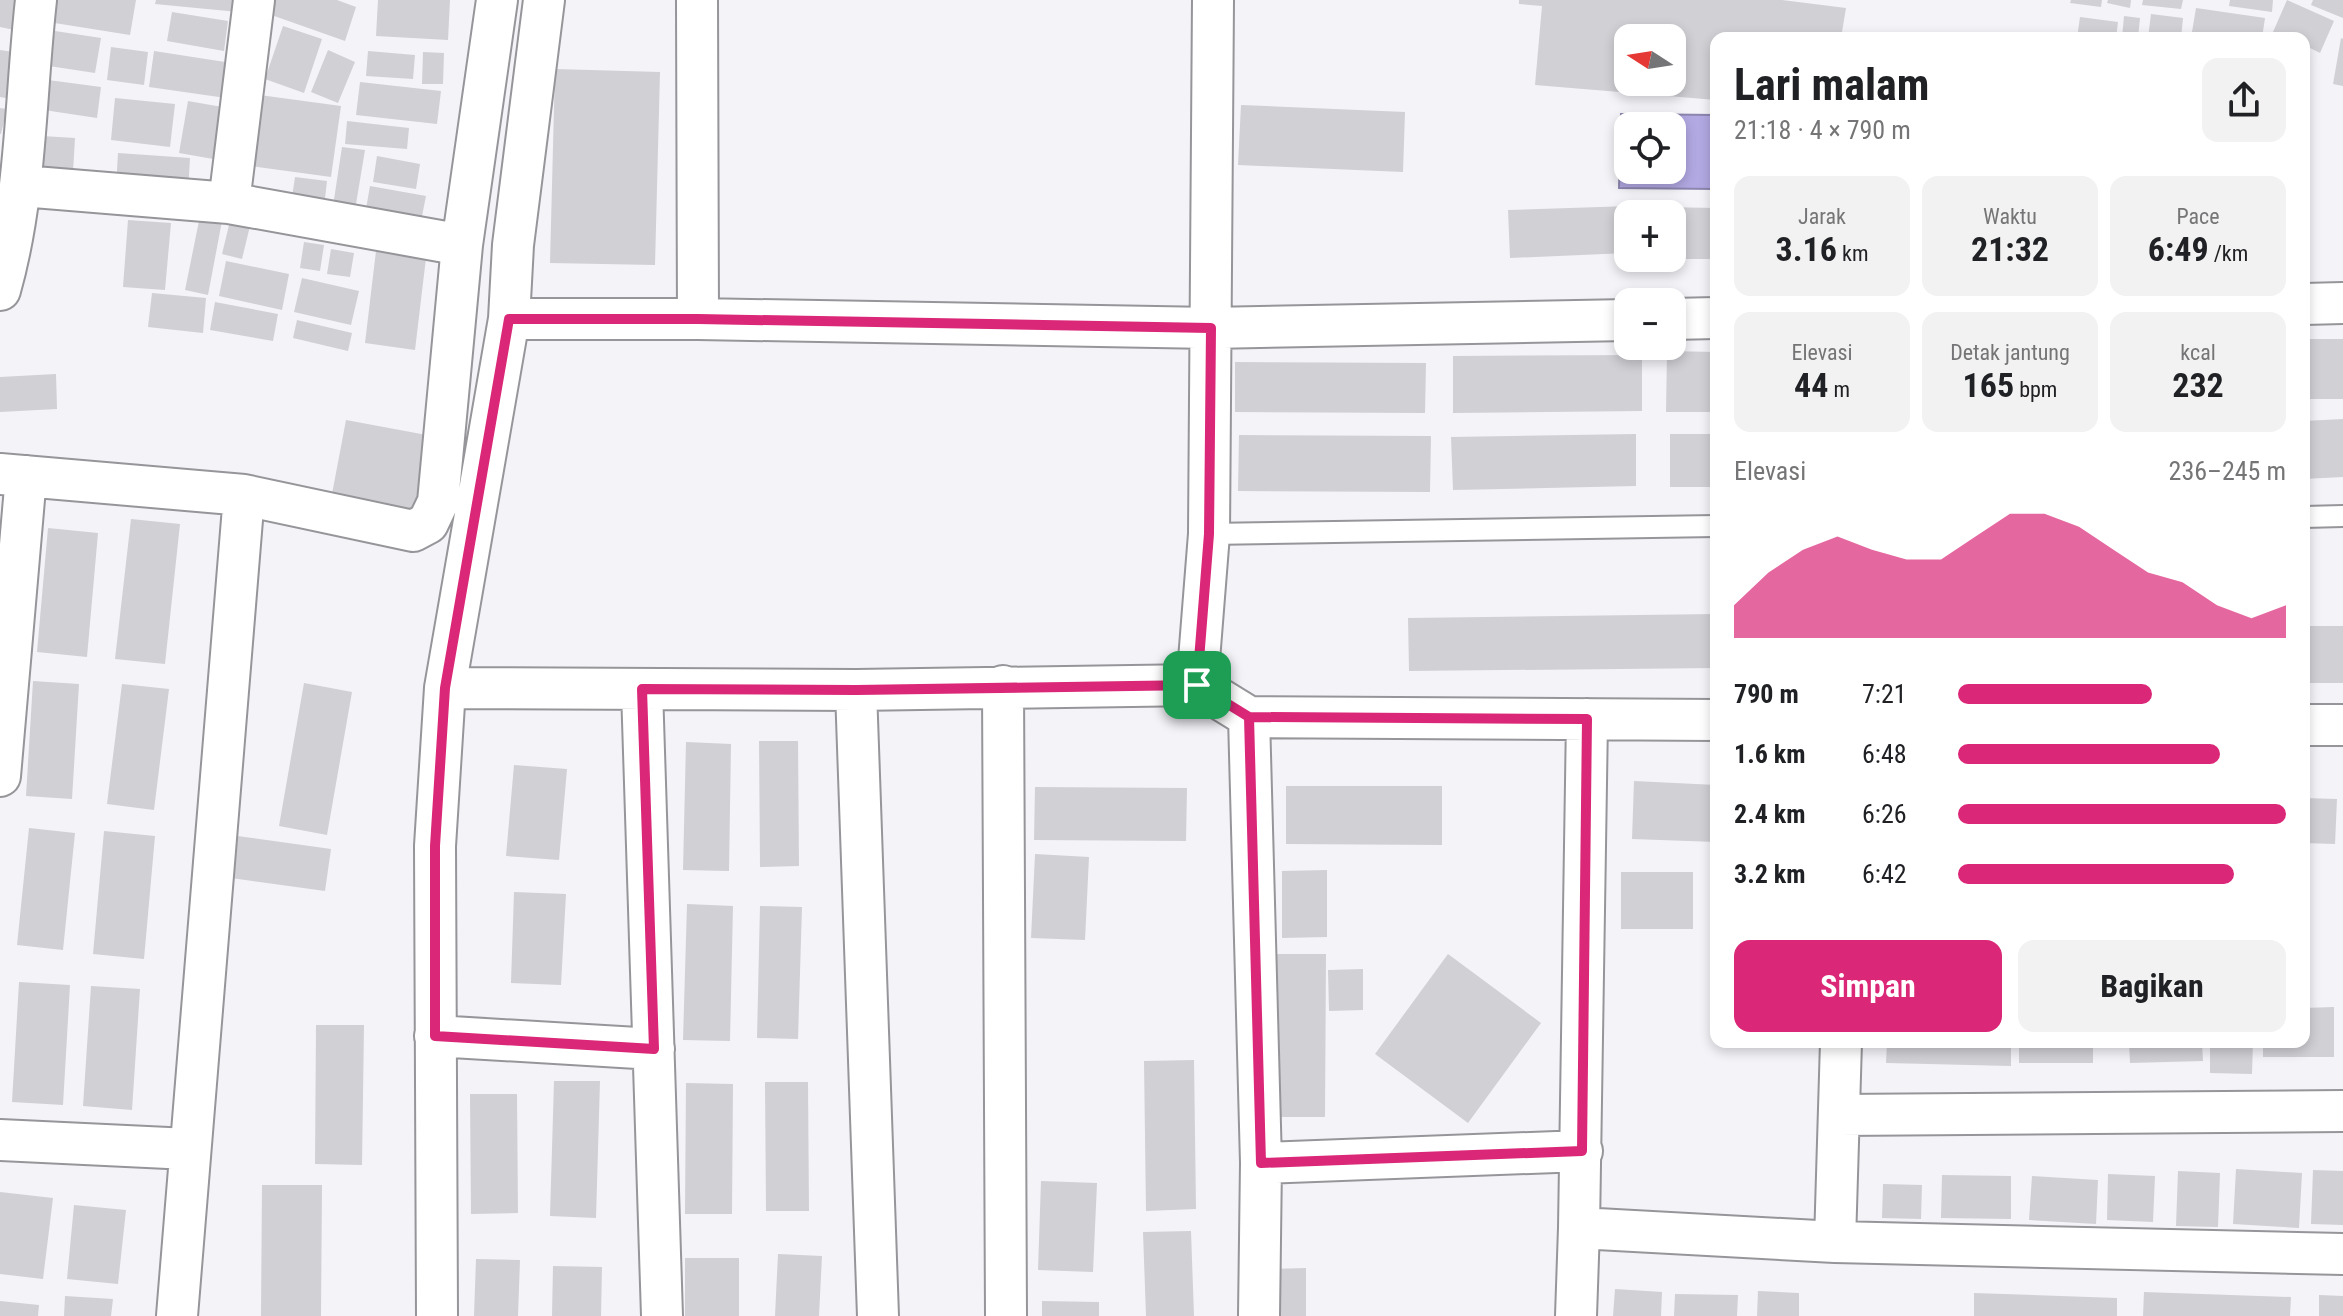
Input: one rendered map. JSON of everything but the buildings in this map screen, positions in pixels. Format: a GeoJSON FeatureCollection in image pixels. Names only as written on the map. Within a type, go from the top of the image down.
{"type":"FeatureCollection","features":[{"type":"Feature","properties":{"kind":"street"},"geometry":{"type":"LineString","coordinates":[[0,290],[22,186],[28,73],[36,0]]}},
{"type":"Feature","properties":{"kind":"street"},"geometry":{"type":"LineString","coordinates":[[229,203],[254,0]]}},
{"type":"Feature","properties":{"kind":"street"},"geometry":{"type":"LineString","coordinates":[[0,776],[13,475],[244,495],[413,531],[428,523],[438,502],[462,245],[497,0]]}},
{"type":"Feature","properties":{"kind":"street"},"geometry":{"type":"LineString","coordinates":[[437,1316],[435,846],[445,688],[509,319],[513,245],[544,0]]}},
{"type":"Feature","properties":{"kind":"street"},"geometry":{"type":"LineString","coordinates":[[697,0],[698,319]]}},
{"type":"Feature","properties":{"kind":"street"},"geometry":{"type":"LineString","coordinates":[[1197,685],[1209,534],[1213,0]]}},
{"type":"Feature","properties":{"kind":"street"},"geometry":{"type":"LineString","coordinates":[[22,186],[229,203],[462,245]]}},
{"type":"Feature","properties":{"kind":"street"},"geometry":{"type":"LineString","coordinates":[[2310,304],[2343,303]]}},
{"type":"Feature","properties":{"kind":"street"},"geometry":{"type":"LineString","coordinates":[[1686,319],[1710,318]]}},
{"type":"Feature","properties":{"kind":"street"},"geometry":{"type":"LineString","coordinates":[[509,319],[698,319],[1211,328],[1614,320]]}},
{"type":"Feature","properties":{"kind":"street"},"geometry":{"type":"LineString","coordinates":[[177,1316],[244,495]]}},
{"type":"Feature","properties":{"kind":"street"},"geometry":{"type":"LineString","coordinates":[[445,688],[856,690],[1197,685],[1249,717],[1710,720]]}},
{"type":"Feature","properties":{"kind":"street"},"geometry":{"type":"LineString","coordinates":[[1003,686],[1006,1316]]}},
{"type":"Feature","properties":{"kind":"street"},"geometry":{"type":"LineString","coordinates":[[642,689],[662,1316]]}},
{"type":"Feature","properties":{"kind":"street"},"geometry":{"type":"LineString","coordinates":[[856,690],[878,1316]]}},
{"type":"Feature","properties":{"kind":"street"},"geometry":{"type":"LineString","coordinates":[[1249,717],[1261,1163],[1259,1316]]}},
{"type":"Feature","properties":{"kind":"street"},"geometry":{"type":"LineString","coordinates":[[1576,1316],[1582,1151],[1587,719]]}},
{"type":"Feature","properties":{"kind":"street"},"geometry":{"type":"LineString","coordinates":[[2310,725],[2343,725]]}},
{"type":"Feature","properties":{"kind":"street"},"geometry":{"type":"LineString","coordinates":[[435,1036],[654,1049]]}},
{"type":"Feature","properties":{"kind":"street"},"geometry":{"type":"LineString","coordinates":[[1835,1242],[1841,1048]]}},
{"type":"Feature","properties":{"kind":"street"},"geometry":{"type":"LineString","coordinates":[[1840,1115],[2343,1111]]}},
{"type":"Feature","properties":{"kind":"street"},"geometry":{"type":"LineString","coordinates":[[0,1140],[189,1149]]}},
{"type":"Feature","properties":{"kind":"street"},"geometry":{"type":"LineString","coordinates":[[1261,1163],[1582,1151]]}},
{"type":"Feature","properties":{"kind":"street"},"geometry":{"type":"LineString","coordinates":[[1579,1228],[1835,1242],[2343,1254]]}},
{"type":"Feature","properties":{"kind":"lane"},"geometry":{"type":"LineString","coordinates":[[2310,517],[2343,516]]}},
{"type":"Feature","properties":{"kind":"lane"},"geometry":{"type":"LineString","coordinates":[[1209,534],[1710,526]]}},
{"type":"Feature","properties":{"kind":"shaded area"},"geometry":{"type":"Polygon","coordinates":[[[1686,115],[1710,115],[1710,189],[1619,188],[1619,184],[1686,184],[1686,115]]]}},
{"type":"Feature","properties":{"kind":"route"},"geometry":{"type":"LineString","coordinates":[[1197,685],[856,690],[642,689],[654,1049],[435,1036],[435,846],[445,688],[509,319],[698,319],[1211,328],[1209,534],[1197,685],[1249,717],[1261,1163],[1582,1151],[1587,719],[1249,717],[1197,685]]}}]}
